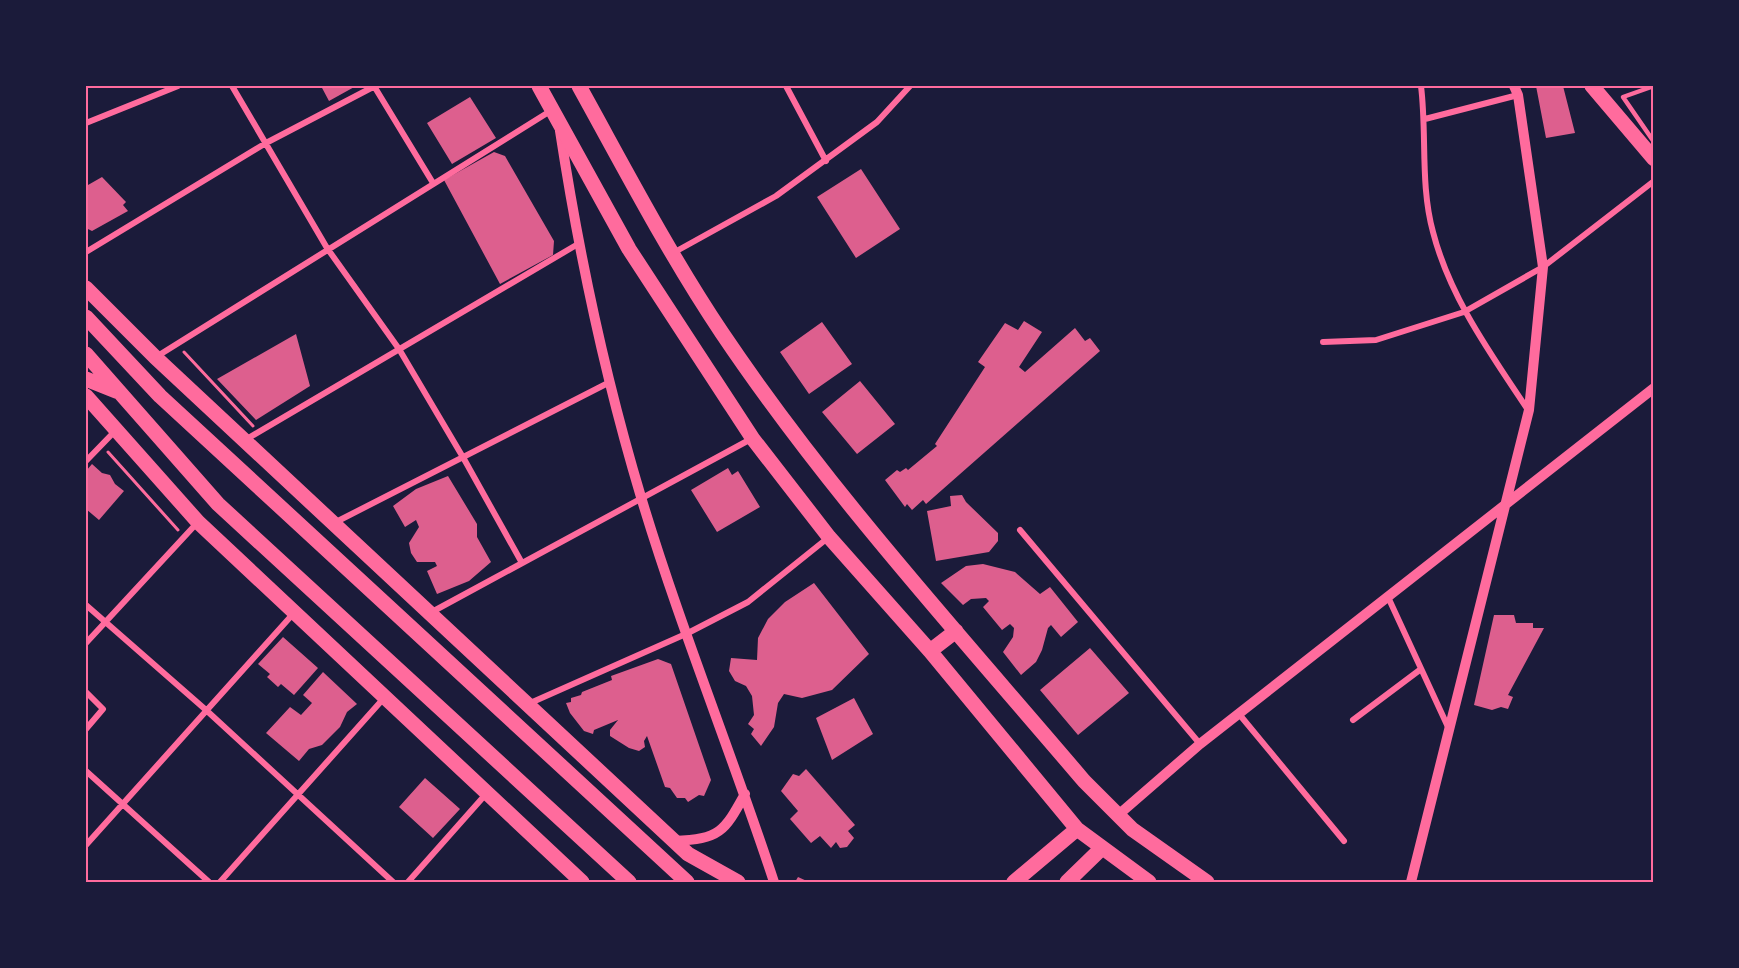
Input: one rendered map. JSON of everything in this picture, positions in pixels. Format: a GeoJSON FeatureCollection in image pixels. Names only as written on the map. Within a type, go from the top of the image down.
{"type":"FeatureCollection","features":[{"type":"Feature","properties":{"kind":"main road"},"geometry":{"type":"LineString","coordinates":[[539,86],[629,249],[753,438],[829,537],[930,651],[1077,829],[1149,882]]}},
{"type":"Feature","properties":{"kind":"main road"},"geometry":{"type":"LineString","coordinates":[[579,86],[672,253],[721,332],[781,417],[956,631],[1084,782],[1117,816],[1206,882]]}},
{"type":"Feature","properties":{"kind":"main road"},"geometry":{"type":"LineString","coordinates":[[1592,86],[1653,159]]}},
{"type":"Feature","properties":{"kind":"main road"},"geometry":{"type":"LineString","coordinates":[[86,288],[155,357],[687,854],[738,882]]}},
{"type":"Feature","properties":{"kind":"main road"},"geometry":{"type":"LineString","coordinates":[[100,304],[116,351]]}},
{"type":"Feature","properties":{"kind":"main road"},"geometry":{"type":"LineString","coordinates":[[86,317],[160,396],[687,882]]}},
{"type":"Feature","properties":{"kind":"main road"},"geometry":{"type":"LineString","coordinates":[[86,354],[218,504],[629,882]]}},
{"type":"Feature","properties":{"kind":"main road"},"geometry":{"type":"LineString","coordinates":[[86,379],[117,391]]}},
{"type":"Feature","properties":{"kind":"main road"},"geometry":{"type":"LineString","coordinates":[[86,396],[198,522],[293,614],[582,882]]}},
{"type":"Feature","properties":{"kind":"main road"},"geometry":{"type":"LineString","coordinates":[[426,643],[444,626]]}},
{"type":"Feature","properties":{"kind":"main road"},"geometry":{"type":"LineString","coordinates":[[930,651],[956,631]]}},
{"type":"Feature","properties":{"kind":"main road"},"geometry":{"type":"LineString","coordinates":[[1014,882],[1077,829]]}},
{"type":"Feature","properties":{"kind":"main road"},"geometry":{"type":"LineString","coordinates":[[1067,882],[1102,848]]}},
{"type":"Feature","properties":{"kind":"street"},"geometry":{"type":"LineString","coordinates":[[86,123],[177,86]]}},
{"type":"Feature","properties":{"kind":"street"},"geometry":{"type":"LineString","coordinates":[[232,86],[327,248],[399,349],[522,563]]}},
{"type":"Feature","properties":{"kind":"street"},"geometry":{"type":"LineString","coordinates":[[86,252],[266,143],[374,86],[433,183]]}},
{"type":"Feature","properties":{"kind":"street"},"geometry":{"type":"LineString","coordinates":[[786,86],[826,161]]}},
{"type":"Feature","properties":{"kind":"street"},"geometry":{"type":"LineString","coordinates":[[672,253],[776,196],[826,161],[877,122],[910,86]]}},
{"type":"Feature","properties":{"kind":"street"},"geometry":{"type":"LineString","coordinates":[[1421,86],[1425,119],[1426,191],[1433,232],[1464,312],[1528,410]]}},
{"type":"Feature","properties":{"kind":"street"},"geometry":{"type":"LineString","coordinates":[[1411,882],[1507,503],[1528,410],[1544,267],[1516,90],[1425,119]]}},
{"type":"Feature","properties":{"kind":"street"},"geometry":{"type":"LineString","coordinates":[[155,357],[433,183],[556,114],[578,244],[608,383],[642,499],[774,882]]}},
{"type":"Feature","properties":{"kind":"street"},"geometry":{"type":"LineString","coordinates":[[1323,342],[1376,340],[1464,312],[1544,267],[1653,181]]}},
{"type":"Feature","properties":{"kind":"street"},"geometry":{"type":"LineString","coordinates":[[244,440],[578,244]]}},
{"type":"Feature","properties":{"kind":"street"},"geometry":{"type":"LineString","coordinates":[[333,524],[464,459],[608,383]]}},
{"type":"Feature","properties":{"kind":"street"},"geometry":{"type":"LineString","coordinates":[[1117,816],[1200,744],[1653,388]]}},
{"type":"Feature","properties":{"kind":"street"},"geometry":{"type":"LineString","coordinates":[[86,461],[116,430]]}},
{"type":"Feature","properties":{"kind":"street"},"geometry":{"type":"LineString","coordinates":[[430,613],[753,438]]}},
{"type":"Feature","properties":{"kind":"street"},"geometry":{"type":"LineString","coordinates":[[86,643],[198,522]]}},
{"type":"Feature","properties":{"kind":"street"},"geometry":{"type":"LineString","coordinates":[[1020,530],[1200,744]]}},
{"type":"Feature","properties":{"kind":"street"},"geometry":{"type":"LineString","coordinates":[[527,704],[687,633],[748,602],[829,537]]}},
{"type":"Feature","properties":{"kind":"street"},"geometry":{"type":"LineString","coordinates":[[1388,597],[1450,729]]}},
{"type":"Feature","properties":{"kind":"street"},"geometry":{"type":"LineString","coordinates":[[86,605],[104,624],[206,710],[393,882]]}},
{"type":"Feature","properties":{"kind":"street"},"geometry":{"type":"LineString","coordinates":[[86,845],[293,614]]}},
{"type":"Feature","properties":{"kind":"street"},"geometry":{"type":"LineString","coordinates":[[1353,720],[1421,669]]}},
{"type":"Feature","properties":{"kind":"street"},"geometry":{"type":"LineString","coordinates":[[86,692],[103,710],[86,729]]}},
{"type":"Feature","properties":{"kind":"street"},"geometry":{"type":"LineString","coordinates":[[220,882],[384,698]]}},
{"type":"Feature","properties":{"kind":"street"},"geometry":{"type":"LineString","coordinates":[[1239,714],[1344,841]]}},
{"type":"Feature","properties":{"kind":"street"},"geometry":{"type":"LineString","coordinates":[[86,771],[205,881]]}},
{"type":"Feature","properties":{"kind":"street"},"geometry":{"type":"LineString","coordinates":[[408,882],[486,793]]}},
{"type":"Feature","properties":{"kind":"street"},"geometry":{"type":"LineString","coordinates":[[675,841],[703,840],[727,827],[745,794]]}},
{"type":"Feature","properties":{"kind":"lane"},"geometry":{"type":"LineString","coordinates":[[1653,86],[1623,97],[1653,142]]}},
{"type":"Feature","properties":{"kind":"path"},"geometry":{"type":"LineString","coordinates":[[176,344],[258,432]]}},
{"type":"Feature","properties":{"kind":"path"},"geometry":{"type":"LineString","coordinates":[[101,444],[183,536]]}},
{"type":"Feature","properties":{"kind":"building"},"geometry":{"type":"Polygon","coordinates":[[[321,86],[356,86],[329,101],[321,86]]]}},
{"type":"Feature","properties":{"kind":"building"},"geometry":{"type":"Polygon","coordinates":[[[1536,86],[1563,86],[1575,133],[1546,138],[1536,86]]]}},
{"type":"Feature","properties":{"kind":"building"},"geometry":{"type":"Polygon","coordinates":[[[470,97],[496,138],[452,164],[427,123],[470,97]]]}},
{"type":"Feature","properties":{"kind":"building"},"geometry":{"type":"Polygon","coordinates":[[[494,152],[505,156],[554,241],[553,255],[500,284],[444,180],[494,152]]]}},
{"type":"Feature","properties":{"kind":"building"},"geometry":{"type":"Polygon","coordinates":[[[861,169],[900,229],[856,258],[817,197],[861,169]]]}},
{"type":"Feature","properties":{"kind":"building"},"geometry":{"type":"Polygon","coordinates":[[[102,177],[126,202],[123,205],[128,211],[92,231],[86,228],[86,182],[88,185],[102,177]]]}},
{"type":"Feature","properties":{"kind":"building"},"geometry":{"type":"Polygon","coordinates":[[[1024,321],[1042,332],[1019,367],[1025,372],[1075,328],[1085,341],[1090,338],[1100,351],[926,504],[923,500],[912,510],[907,504],[905,507],[885,480],[897,470],[900,472],[906,468],[908,470],[937,446],[935,444],[985,367],[978,362],[1005,323],[1018,330],[1024,321]]]}},
{"type":"Feature","properties":{"kind":"building"},"geometry":{"type":"Polygon","coordinates":[[[822,322],[852,364],[809,394],[780,352],[822,322]]]}},
{"type":"Feature","properties":{"kind":"building"},"geometry":{"type":"Polygon","coordinates":[[[296,334],[310,386],[256,420],[217,379],[296,334]]]}},
{"type":"Feature","properties":{"kind":"building"},"geometry":{"type":"Polygon","coordinates":[[[860,381],[895,424],[857,454],[822,412],[860,381]]]}},
{"type":"Feature","properties":{"kind":"building"},"geometry":{"type":"Polygon","coordinates":[[[92,464],[102,473],[110,475],[115,484],[124,491],[99,520],[86,509],[86,471],[92,464]]]}},
{"type":"Feature","properties":{"kind":"building"},"geometry":{"type":"Polygon","coordinates":[[[728,468],[732,475],[738,471],[760,507],[717,532],[691,490],[728,468]]]}},
{"type":"Feature","properties":{"kind":"building"},"geometry":{"type":"Polygon","coordinates":[[[448,476],[477,524],[477,537],[491,562],[469,581],[437,594],[427,571],[437,566],[435,562],[417,562],[411,553],[409,543],[419,527],[416,520],[405,527],[393,506],[416,489],[448,476]]]}},
{"type":"Feature","properties":{"kind":"building"},"geometry":{"type":"Polygon","coordinates":[[[962,495],[966,502],[998,533],[998,541],[989,552],[936,561],[927,511],[951,506],[950,496],[962,495]]]}},
{"type":"Feature","properties":{"kind":"building"},"geometry":{"type":"Polygon","coordinates":[[[983,564],[1015,572],[1040,594],[1050,587],[1078,622],[1061,637],[1051,625],[1036,662],[1021,675],[1003,652],[1013,637],[1014,628],[1010,624],[1002,630],[983,607],[989,601],[986,598],[971,599],[963,605],[941,583],[966,566],[983,564]]]}},
{"type":"Feature","properties":{"kind":"building"},"geometry":{"type":"Polygon","coordinates":[[[814,583],[869,654],[832,690],[802,698],[784,694],[778,703],[774,727],[761,746],[751,734],[754,729],[748,724],[754,715],[752,696],[746,686],[735,681],[729,671],[731,658],[757,660],[758,638],[768,619],[785,602],[814,583]]]}},
{"type":"Feature","properties":{"kind":"building"},"geometry":{"type":"Polygon","coordinates":[[[1494,615],[1514,615],[1516,623],[1533,623],[1533,628],[1544,628],[1508,695],[1513,697],[1508,709],[1501,707],[1492,710],[1474,705],[1494,615]]]}},
{"type":"Feature","properties":{"kind":"building"},"geometry":{"type":"Polygon","coordinates":[[[283,637],[318,668],[294,695],[281,684],[278,687],[267,677],[270,674],[258,664],[283,637]]]}},
{"type":"Feature","properties":{"kind":"building"},"geometry":{"type":"Polygon","coordinates":[[[1090,648],[1129,693],[1078,735],[1040,690],[1090,648]]]}},
{"type":"Feature","properties":{"kind":"building"},"geometry":{"type":"Polygon","coordinates":[[[658,659],[671,664],[711,780],[704,796],[699,795],[688,802],[685,798],[677,798],[670,788],[665,787],[647,736],[644,741],[645,747],[639,751],[629,748],[610,736],[610,730],[618,720],[594,730],[593,734],[584,731],[570,713],[566,703],[571,702],[571,698],[581,695],[582,692],[612,680],[611,676],[658,659]]]}},
{"type":"Feature","properties":{"kind":"building"},"geometry":{"type":"Polygon","coordinates":[[[323,672],[357,704],[347,712],[340,727],[322,745],[309,749],[299,761],[266,733],[290,707],[301,715],[312,703],[303,695],[323,672]]]}},
{"type":"Feature","properties":{"kind":"building"},"geometry":{"type":"Polygon","coordinates":[[[854,698],[873,734],[832,760],[816,718],[854,698]]]}},
{"type":"Feature","properties":{"kind":"building"},"geometry":{"type":"Polygon","coordinates":[[[806,769],[855,825],[848,831],[854,838],[847,847],[840,848],[836,842],[831,848],[820,836],[811,843],[790,819],[798,811],[781,791],[793,774],[799,776],[806,769]]]}},
{"type":"Feature","properties":{"kind":"building"},"geometry":{"type":"Polygon","coordinates":[[[425,778],[460,809],[433,838],[399,807],[425,778]]]}},
{"type":"Feature","properties":{"kind":"building"},"geometry":{"type":"Polygon","coordinates":[[[798,877],[809,882],[795,882],[798,877]]]}}]}
